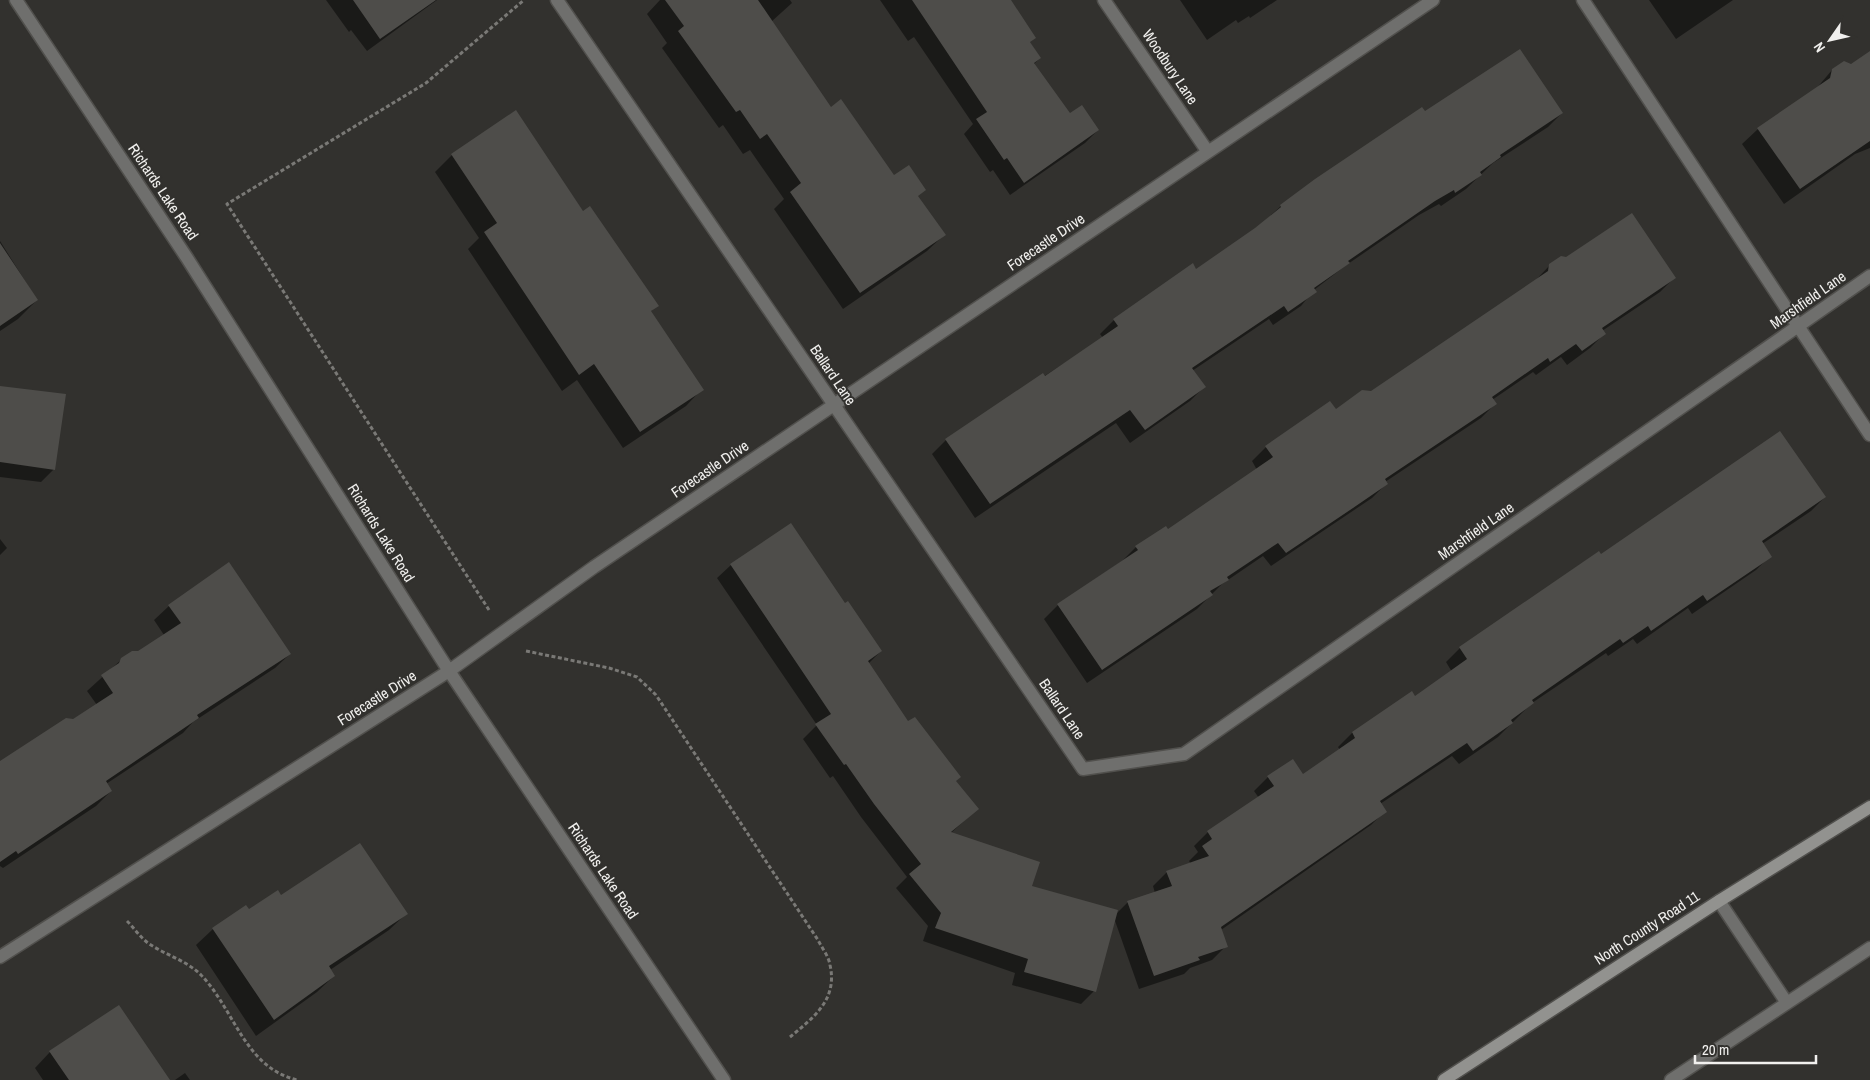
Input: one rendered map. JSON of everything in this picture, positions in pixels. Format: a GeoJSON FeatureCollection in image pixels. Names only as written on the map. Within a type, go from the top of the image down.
{"type":"FeatureCollection","features":[{"type":"Feature","properties":{"kind":"main road","name":"North County Road 11"},"geometry":{"type":"LineString","coordinates":[[1444,1080],[1719,901],[1870,807]]}},
{"type":"Feature","properties":{"kind":"street","name":"Richards Lake Road"},"geometry":{"type":"LineString","coordinates":[[16,0],[187,258],[449,671],[724,1080]]}},
{"type":"Feature","properties":{"kind":"street","name":"Ballard Lane"},"geometry":{"type":"LineString","coordinates":[[557,0],[1083,769]]}},
{"type":"Feature","properties":{"kind":"street","name":"Woodbury Lane"},"geometry":{"type":"LineString","coordinates":[[1104,0],[1208,152]]}},
{"type":"Feature","properties":{"kind":"street","name":"Forecastle Drive"},"geometry":{"type":"LineString","coordinates":[[0,957],[449,671],[594,567],[1433,0]]}},
{"type":"Feature","properties":{"kind":"street"},"geometry":{"type":"LineString","coordinates":[[1583,0],[1870,435]]}},
{"type":"Feature","properties":{"kind":"street","name":"Marshfield Lane"},"geometry":{"type":"LineString","coordinates":[[1083,769],[1184,754],[1870,276]]}},
{"type":"Feature","properties":{"kind":"street"},"geometry":{"type":"LineString","coordinates":[[1719,901],[1787,1003]]}},
{"type":"Feature","properties":{"kind":"street"},"geometry":{"type":"LineString","coordinates":[[1671,1080],[1870,948]]}},
{"type":"Feature","properties":{"kind":"path"},"geometry":{"type":"LineString","coordinates":[[524,0],[426,83],[227,204],[503,632],[524,650],[610,668],[637,676],[656,695],[818,940],[830,965],[830,994],[819,1013],[790,1037]]}},
{"type":"Feature","properties":{"kind":"path"},"geometry":{"type":"LineString","coordinates":[[127,921],[148,943],[170,954],[200,974],[218,996],[254,1054],[281,1076],[297,1080]]}},
{"type":"Feature","properties":{"kind":"building"},"geometry":{"type":"Polygon","coordinates":[[[353,0],[436,0],[380,39],[353,0]]]}},
{"type":"Feature","properties":{"kind":"building"},"geometry":{"type":"Polygon","coordinates":[[[665,0],[758,0],[831,107],[841,99],[894,175],[909,165],[926,190],[918,196],[946,235],[860,293],[790,192],[801,183],[767,134],[760,139],[740,110],[736,112],[678,31],[684,26],[665,0]]]}},
{"type":"Feature","properties":{"kind":"building"},"geometry":{"type":"Polygon","coordinates":[[[912,0],[1011,0],[1036,38],[1030,42],[1041,58],[1034,63],[1070,113],[1082,105],[1099,130],[1024,183],[1007,158],[1004,160],[976,119],[987,112],[912,0]]]}},
{"type":"Feature","properties":{"kind":"building"},"geometry":{"type":"Polygon","coordinates":[[[1520,49],[1563,113],[1500,155],[1501,157],[1480,172],[1482,175],[1455,193],[1454,190],[1435,201],[1348,261],[1350,263],[1314,288],[1317,292],[1288,312],[1284,306],[1192,368],[1206,387],[1145,430],[1130,410],[990,504],[945,439],[1043,373],[1045,376],[1118,326],[1113,319],[1193,263],[1196,269],[1255,228],[1281,207],[1280,205],[1315,179],[1422,107],[1425,111],[1520,49]]]}},
{"type":"Feature","properties":{"kind":"building"},"geometry":{"type":"Polygon","coordinates":[[[1870,51],[1870,141],[1800,189],[1757,128],[1830,78],[1832,69],[1844,61],[1851,64],[1870,51]]]}},
{"type":"Feature","properties":{"kind":"building"},"geometry":{"type":"Polygon","coordinates":[[[516,110],[583,211],[590,206],[659,306],[651,311],[704,390],[640,432],[594,364],[579,375],[484,232],[497,223],[451,154],[516,110]]]}},
{"type":"Feature","properties":{"kind":"building"},"geometry":{"type":"Polygon","coordinates":[[[1632,213],[1676,278],[1602,328],[1606,334],[1582,351],[1576,344],[1550,362],[1548,358],[1492,397],[1497,404],[1385,479],[1388,484],[1353,508],[1286,553],[1278,543],[1227,577],[1229,580],[1210,591],[1213,595],[1102,670],[1057,604],[1138,550],[1135,546],[1166,526],[1168,529],[1273,457],[1265,446],[1330,401],[1336,409],[1362,390],[1371,391],[1548,271],[1549,264],[1561,256],[1566,257],[1632,213]]]}},
{"type":"Feature","properties":{"kind":"building"},"geometry":{"type":"Polygon","coordinates":[[[0,243],[38,300],[0,326],[0,243]]]}},
{"type":"Feature","properties":{"kind":"building"},"geometry":{"type":"Polygon","coordinates":[[[0,386],[66,394],[55,470],[0,462],[0,386]]]}},
{"type":"Feature","properties":{"kind":"building"},"geometry":{"type":"Polygon","coordinates":[[[1780,431],[1826,497],[1762,541],[1772,557],[1707,601],[1703,595],[1651,631],[1648,626],[1623,643],[1620,639],[1532,700],[1534,703],[1511,720],[1513,723],[1473,751],[1467,743],[1380,801],[1387,812],[1221,927],[1228,947],[1198,957],[1200,960],[1154,976],[1127,901],[1172,886],[1166,871],[1209,856],[1202,846],[1212,839],[1207,831],[1274,786],[1267,776],[1293,759],[1303,774],[1355,738],[1352,732],[1412,691],[1415,696],[1467,659],[1459,647],[1599,551],[1601,554],[1780,431]]]}},
{"type":"Feature","properties":{"kind":"building"},"geometry":{"type":"Polygon","coordinates":[[[791,523],[845,603],[848,601],[882,651],[868,661],[908,721],[915,717],[961,777],[956,781],[979,809],[951,832],[1040,862],[1032,886],[1118,910],[1096,992],[1024,972],[1028,959],[935,928],[941,913],[909,874],[921,864],[874,804],[846,764],[844,765],[815,724],[831,714],[730,564],[791,523]]]}},
{"type":"Feature","properties":{"kind":"building"},"geometry":{"type":"Polygon","coordinates":[[[229,562],[291,654],[197,715],[199,718],[106,781],[112,791],[18,854],[16,851],[0,862],[0,761],[66,718],[73,719],[113,693],[101,675],[119,663],[121,658],[132,651],[138,651],[181,623],[168,605],[229,562]]]}},
{"type":"Feature","properties":{"kind":"building"},"geometry":{"type":"Polygon","coordinates":[[[360,843],[408,914],[329,966],[335,976],[274,1020],[212,928],[246,905],[249,909],[278,890],[281,895],[360,843]]]}},
{"type":"Feature","properties":{"kind":"building"},"geometry":{"type":"Polygon","coordinates":[[[119,1005],[170,1080],[69,1080],[49,1051],[119,1005]]]}}]}
